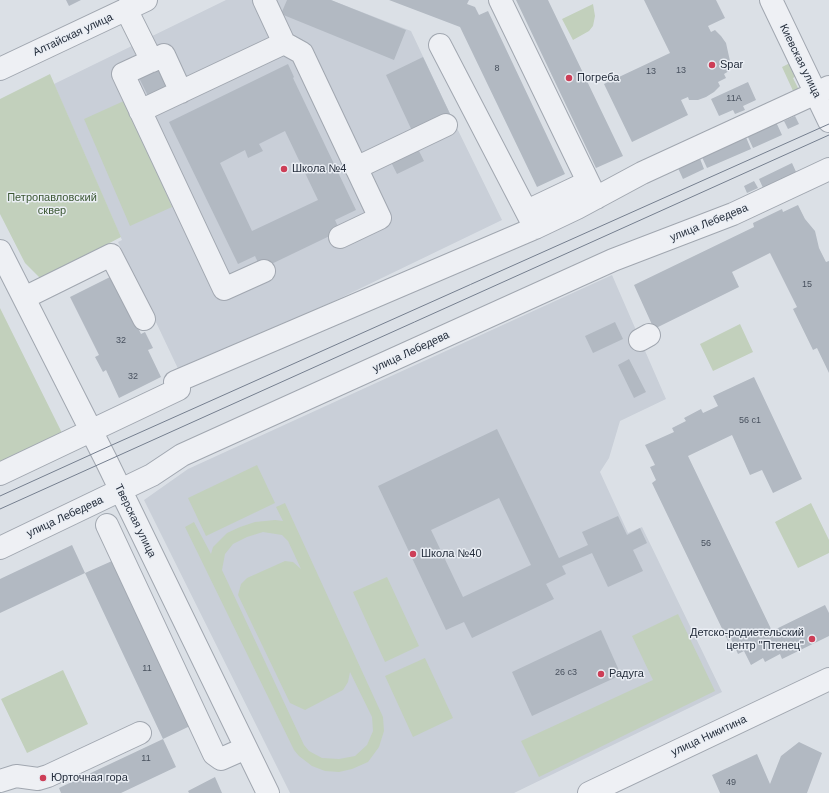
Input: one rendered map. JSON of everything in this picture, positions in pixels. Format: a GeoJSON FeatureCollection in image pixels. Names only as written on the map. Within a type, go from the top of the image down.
{"type":"FeatureCollection","features":[{"type":"Feature","properties":{"kind":"street","name":"Алтайская улица"},"geometry":{"type":"LineString","coordinates":[[0,69],[116,8],[146,0]]}},
{"type":"Feature","properties":{"kind":"street"},"geometry":{"type":"LineString","coordinates":[[264,0],[284,43],[302,53],[380,218],[340,237]]}},
{"type":"Feature","properties":{"kind":"street"},"geometry":{"type":"LineString","coordinates":[[500,0],[592,190]]}},
{"type":"Feature","properties":{"kind":"street","name":"Киевская улица"},"geometry":{"type":"LineString","coordinates":[[771,0],[822,90],[829,121]]}},
{"type":"Feature","properties":{"kind":"street"},"geometry":{"type":"LineString","coordinates":[[116,8],[152,61]]}},
{"type":"Feature","properties":{"kind":"street"},"geometry":{"type":"LineString","coordinates":[[140,111],[284,43]]}},
{"type":"Feature","properties":{"kind":"street"},"geometry":{"type":"LineString","coordinates":[[440,45],[531,219]]}},
{"type":"Feature","properties":{"kind":"street"},"geometry":{"type":"LineString","coordinates":[[181,92],[164,56],[123,74],[224,290],[264,271]]}},
{"type":"Feature","properties":{"kind":"street"},"geometry":{"type":"LineString","coordinates":[[0,474],[91,431],[177,386],[592,190],[642,173],[822,90]]}},
{"type":"Feature","properties":{"kind":"street"},"geometry":{"type":"LineString","coordinates":[[356,168],[446,125]]}},
{"type":"Feature","properties":{"kind":"street","name":"улица Лебедева"},"geometry":{"type":"LineString","coordinates":[[0,548],[152,475],[182,455],[300,403],[508,315],[613,260],[733,214],[829,169]]}},
{"type":"Feature","properties":{"kind":"street"},"geometry":{"type":"LineString","coordinates":[[24,298],[111,255],[144,319]]}},
{"type":"Feature","properties":{"kind":"street","name":"Тверская улица"},"geometry":{"type":"LineString","coordinates":[[3,265],[24,298],[91,431],[268,793]]}},
{"type":"Feature","properties":{"kind":"street"},"geometry":{"type":"LineString","coordinates":[[107,525],[214,754],[221,759],[246,748]]}},
{"type":"Feature","properties":{"kind":"street","name":"улица Никитина"},"geometry":{"type":"LineString","coordinates":[[588,793],[829,679]]}},
{"type":"Feature","properties":{"kind":"street"},"geometry":{"type":"LineString","coordinates":[[0,781],[16,776],[38,779],[48,776],[140,733]]}},
{"type":"Feature","properties":{"kind":"shaded area","name":"Школа №4"},"geometry":{"type":"Polygon","coordinates":[[[226,0],[331,0],[411,31],[502,220],[181,375],[118,242],[122,240],[54,84],[226,0]]]}},
{"type":"Feature","properties":{"kind":"shaded area","name":"Школа №40"},"geometry":{"type":"Polygon","coordinates":[[[612,275],[666,399],[620,421],[609,458],[600,472],[628,533],[642,527],[722,692],[514,793],[290,793],[144,500],[188,469],[612,275]]]}},
{"type":"Feature","properties":{"kind":"green space"},"geometry":{"type":"Polygon","coordinates":[[[593,4],[595,16],[593,26],[589,31],[573,40],[562,19],[593,4]]]}},
{"type":"Feature","properties":{"kind":"green space"},"geometry":{"type":"Polygon","coordinates":[[[792,62],[798,75],[793,78],[799,90],[794,93],[782,67],[792,62]]]}},
{"type":"Feature","properties":{"kind":"green space","name":"Петропавловский сквер"},"geometry":{"type":"Polygon","coordinates":[[[50,74],[121,237],[41,279],[25,263],[0,214],[0,99],[50,74]]]}},
{"type":"Feature","properties":{"kind":"green space"},"geometry":{"type":"Polygon","coordinates":[[[126,100],[172,207],[130,226],[84,119],[126,100]]]}},
{"type":"Feature","properties":{"kind":"green space"},"geometry":{"type":"Polygon","coordinates":[[[0,308],[64,437],[0,467],[0,308]]]}},
{"type":"Feature","properties":{"kind":"green space"},"geometry":{"type":"Polygon","coordinates":[[[740,324],[753,352],[713,371],[700,344],[740,324]]]}},
{"type":"Feature","properties":{"kind":"green space"},"geometry":{"type":"Polygon","coordinates":[[[257,465],[275,503],[206,536],[188,498],[257,465]]]}},
{"type":"Feature","properties":{"kind":"green space"},"geometry":{"type":"Polygon","coordinates":[[[285,503],[383,717],[384,731],[379,747],[368,762],[352,769],[339,772],[325,771],[312,766],[294,750],[185,527],[194,522],[211,554],[213,547],[227,533],[240,527],[255,522],[275,520],[283,521],[276,507],[285,503]],[[263,532],[247,537],[233,544],[225,554],[222,570],[304,745],[309,751],[322,758],[339,759],[355,756],[367,745],[373,731],[372,717],[350,672],[348,682],[343,690],[305,710],[290,703],[238,595],[241,584],[247,578],[285,561],[293,562],[301,569],[288,541],[282,535],[263,532]]]}},
{"type":"Feature","properties":{"kind":"green space"},"geometry":{"type":"Polygon","coordinates":[[[811,503],[829,540],[829,553],[798,568],[775,522],[811,503]]]}},
{"type":"Feature","properties":{"kind":"green space"},"geometry":{"type":"Polygon","coordinates":[[[387,577],[419,646],[385,662],[353,592],[387,577]]]}},
{"type":"Feature","properties":{"kind":"green space"},"geometry":{"type":"Polygon","coordinates":[[[678,614],[715,691],[539,777],[521,741],[653,680],[632,636],[678,614]]]}},
{"type":"Feature","properties":{"kind":"green space"},"geometry":{"type":"Polygon","coordinates":[[[425,658],[453,718],[413,737],[385,676],[425,658]]]}},
{"type":"Feature","properties":{"kind":"green space"},"geometry":{"type":"Polygon","coordinates":[[[63,670],[88,724],[27,753],[1,699],[63,670]]]}},
{"type":"Feature","properties":{"kind":"building"},"geometry":{"type":"Polygon","coordinates":[[[66,0],[81,0],[69,6],[66,0]]]}},
{"type":"Feature","properties":{"kind":"building"},"geometry":{"type":"Polygon","coordinates":[[[287,0],[331,0],[406,30],[394,60],[281,14],[287,0]]]}},
{"type":"Feature","properties":{"kind":"building"},"geometry":{"type":"Polygon","coordinates":[[[389,0],[469,0],[467,4],[475,7],[479,15],[488,11],[565,174],[537,187],[460,27],[389,0]]]}},
{"type":"Feature","properties":{"kind":"building","name":"Погреба"},"geometry":{"type":"Polygon","coordinates":[[[516,0],[548,0],[623,156],[596,168],[516,0]]]}},
{"type":"Feature","properties":{"kind":"building"},"geometry":{"type":"Polygon","coordinates":[[[644,0],[716,0],[725,18],[708,26],[711,32],[715,30],[726,43],[730,61],[725,63],[729,71],[724,74],[726,78],[718,82],[720,86],[714,92],[698,100],[689,100],[688,97],[681,100],[688,115],[632,142],[604,84],[670,53],[644,0]]]}},
{"type":"Feature","properties":{"kind":"building"},"geometry":{"type":"Polygon","coordinates":[[[423,57],[452,118],[414,135],[386,75],[423,57]]]}},
{"type":"Feature","properties":{"kind":"building"},"geometry":{"type":"Polygon","coordinates":[[[288,64],[294,77],[293,78],[356,210],[335,220],[340,231],[261,269],[255,256],[238,264],[169,122],[288,64]],[[285,131],[259,144],[263,151],[248,158],[245,150],[220,163],[252,231],[318,200],[285,131]]]}},
{"type":"Feature","properties":{"kind":"building"},"geometry":{"type":"Polygon","coordinates":[[[159,66],[171,90],[150,100],[138,76],[159,66]]]}},
{"type":"Feature","properties":{"kind":"building"},"geometry":{"type":"Polygon","coordinates":[[[748,82],[756,100],[743,106],[745,110],[735,114],[733,110],[719,116],[711,99],[748,82]]]}},
{"type":"Feature","properties":{"kind":"building"},"geometry":{"type":"Polygon","coordinates":[[[795,116],[799,124],[788,129],[784,121],[795,116]]]}},
{"type":"Feature","properties":{"kind":"building"},"geometry":{"type":"Polygon","coordinates":[[[776,122],[782,135],[753,148],[747,135],[776,122]]]}},
{"type":"Feature","properties":{"kind":"building"},"geometry":{"type":"Polygon","coordinates":[[[745,135],[751,149],[707,168],[701,155],[745,135]]]}},
{"type":"Feature","properties":{"kind":"building"},"geometry":{"type":"Polygon","coordinates":[[[417,147],[424,161],[397,174],[390,160],[417,147]]]}},
{"type":"Feature","properties":{"kind":"building"},"geometry":{"type":"Polygon","coordinates":[[[699,156],[704,169],[683,179],[677,166],[699,156]]]}},
{"type":"Feature","properties":{"kind":"building"},"geometry":{"type":"Polygon","coordinates":[[[792,163],[797,174],[764,190],[759,179],[792,163]]]}},
{"type":"Feature","properties":{"kind":"building"},"geometry":{"type":"Polygon","coordinates":[[[754,181],[758,188],[747,193],[744,186],[754,181]]]}},
{"type":"Feature","properties":{"kind":"building"},"geometry":{"type":"Polygon","coordinates":[[[798,205],[805,219],[815,231],[819,248],[826,262],[829,261],[829,373],[817,348],[813,350],[793,309],[797,307],[770,253],[732,272],[739,287],[654,329],[634,285],[754,227],[753,223],[782,209],[783,212],[798,205]]]}},
{"type":"Feature","properties":{"kind":"building"},"geometry":{"type":"Polygon","coordinates":[[[112,276],[141,334],[145,332],[153,348],[148,350],[161,377],[119,398],[106,370],[103,372],[95,357],[99,355],[70,297],[112,276]]]}},
{"type":"Feature","properties":{"kind":"building"},"geometry":{"type":"Polygon","coordinates":[[[615,322],[623,339],[593,353],[585,336],[615,322]]]}},
{"type":"Feature","properties":{"kind":"building"},"geometry":{"type":"Polygon","coordinates":[[[629,359],[646,392],[634,398],[618,365],[629,359]]]}},
{"type":"Feature","properties":{"kind":"building"},"geometry":{"type":"Polygon","coordinates":[[[754,377],[802,479],[773,493],[762,470],[750,475],[732,435],[688,456],[772,631],[825,605],[829,613],[829,636],[782,659],[780,654],[765,662],[763,658],[751,665],[744,651],[738,654],[731,639],[728,641],[652,483],[656,480],[650,467],[655,465],[645,445],[674,432],[672,428],[686,421],[684,418],[701,409],[703,413],[718,406],[713,396],[754,377]]]}},
{"type":"Feature","properties":{"kind":"building"},"geometry":{"type":"Polygon","coordinates":[[[497,429],[559,558],[588,545],[582,532],[618,516],[627,535],[640,528],[647,543],[633,550],[643,571],[608,587],[592,553],[562,566],[566,574],[546,584],[554,599],[472,638],[464,622],[446,630],[378,486],[497,429]],[[499,498],[431,530],[463,597],[531,565],[499,498]]]}},
{"type":"Feature","properties":{"kind":"building"},"geometry":{"type":"Polygon","coordinates":[[[72,545],[85,573],[0,613],[0,579],[72,545]]]}},
{"type":"Feature","properties":{"kind":"building"},"geometry":{"type":"Polygon","coordinates":[[[112,561],[190,726],[163,739],[85,573],[112,561]]]}},
{"type":"Feature","properties":{"kind":"building"},"geometry":{"type":"Polygon","coordinates":[[[601,630],[621,675],[532,716],[512,672],[601,630]]]}},
{"type":"Feature","properties":{"kind":"building"},"geometry":{"type":"Polygon","coordinates":[[[163,739],[176,767],[121,793],[61,793],[59,788],[163,739]]]}},
{"type":"Feature","properties":{"kind":"building"},"geometry":{"type":"Polygon","coordinates":[[[799,742],[822,753],[807,793],[720,793],[712,775],[757,754],[770,784],[781,756],[799,742]]]}},
{"type":"Feature","properties":{"kind":"building"},"geometry":{"type":"Polygon","coordinates":[[[215,777],[222,793],[189,793],[188,791],[215,777]]]}},
{"type":"Feature","properties":{"kind":"tram line"},"geometry":{"type":"LineString","coordinates":[[0,496],[829,124]]}},
{"type":"Feature","properties":{"kind":"tram line"},"geometry":{"type":"LineString","coordinates":[[0,509],[829,135]]}},
{"type":"Feature","properties":{"kind":"place","name":"Spar"},"geometry":{"type":"Point","coordinates":[712,65]}},
{"type":"Feature","properties":{"kind":"place","name":"Погреба"},"geometry":{"type":"Point","coordinates":[569,78]}},
{"type":"Feature","properties":{"kind":"place","name":"Школа №4"},"geometry":{"type":"Point","coordinates":[284,169]}},
{"type":"Feature","properties":{"kind":"place","name":"Школа №40"},"geometry":{"type":"Point","coordinates":[413,554]}},
{"type":"Feature","properties":{"kind":"place","name":"Детско-родиетельский центр \"Птенец\""},"geometry":{"type":"Point","coordinates":[812,639]}},
{"type":"Feature","properties":{"kind":"place","name":"Радуга"},"geometry":{"type":"Point","coordinates":[601,674]}},
{"type":"Feature","properties":{"kind":"place","name":"Юрточная гора"},"geometry":{"type":"Point","coordinates":[43,778]}}]}
